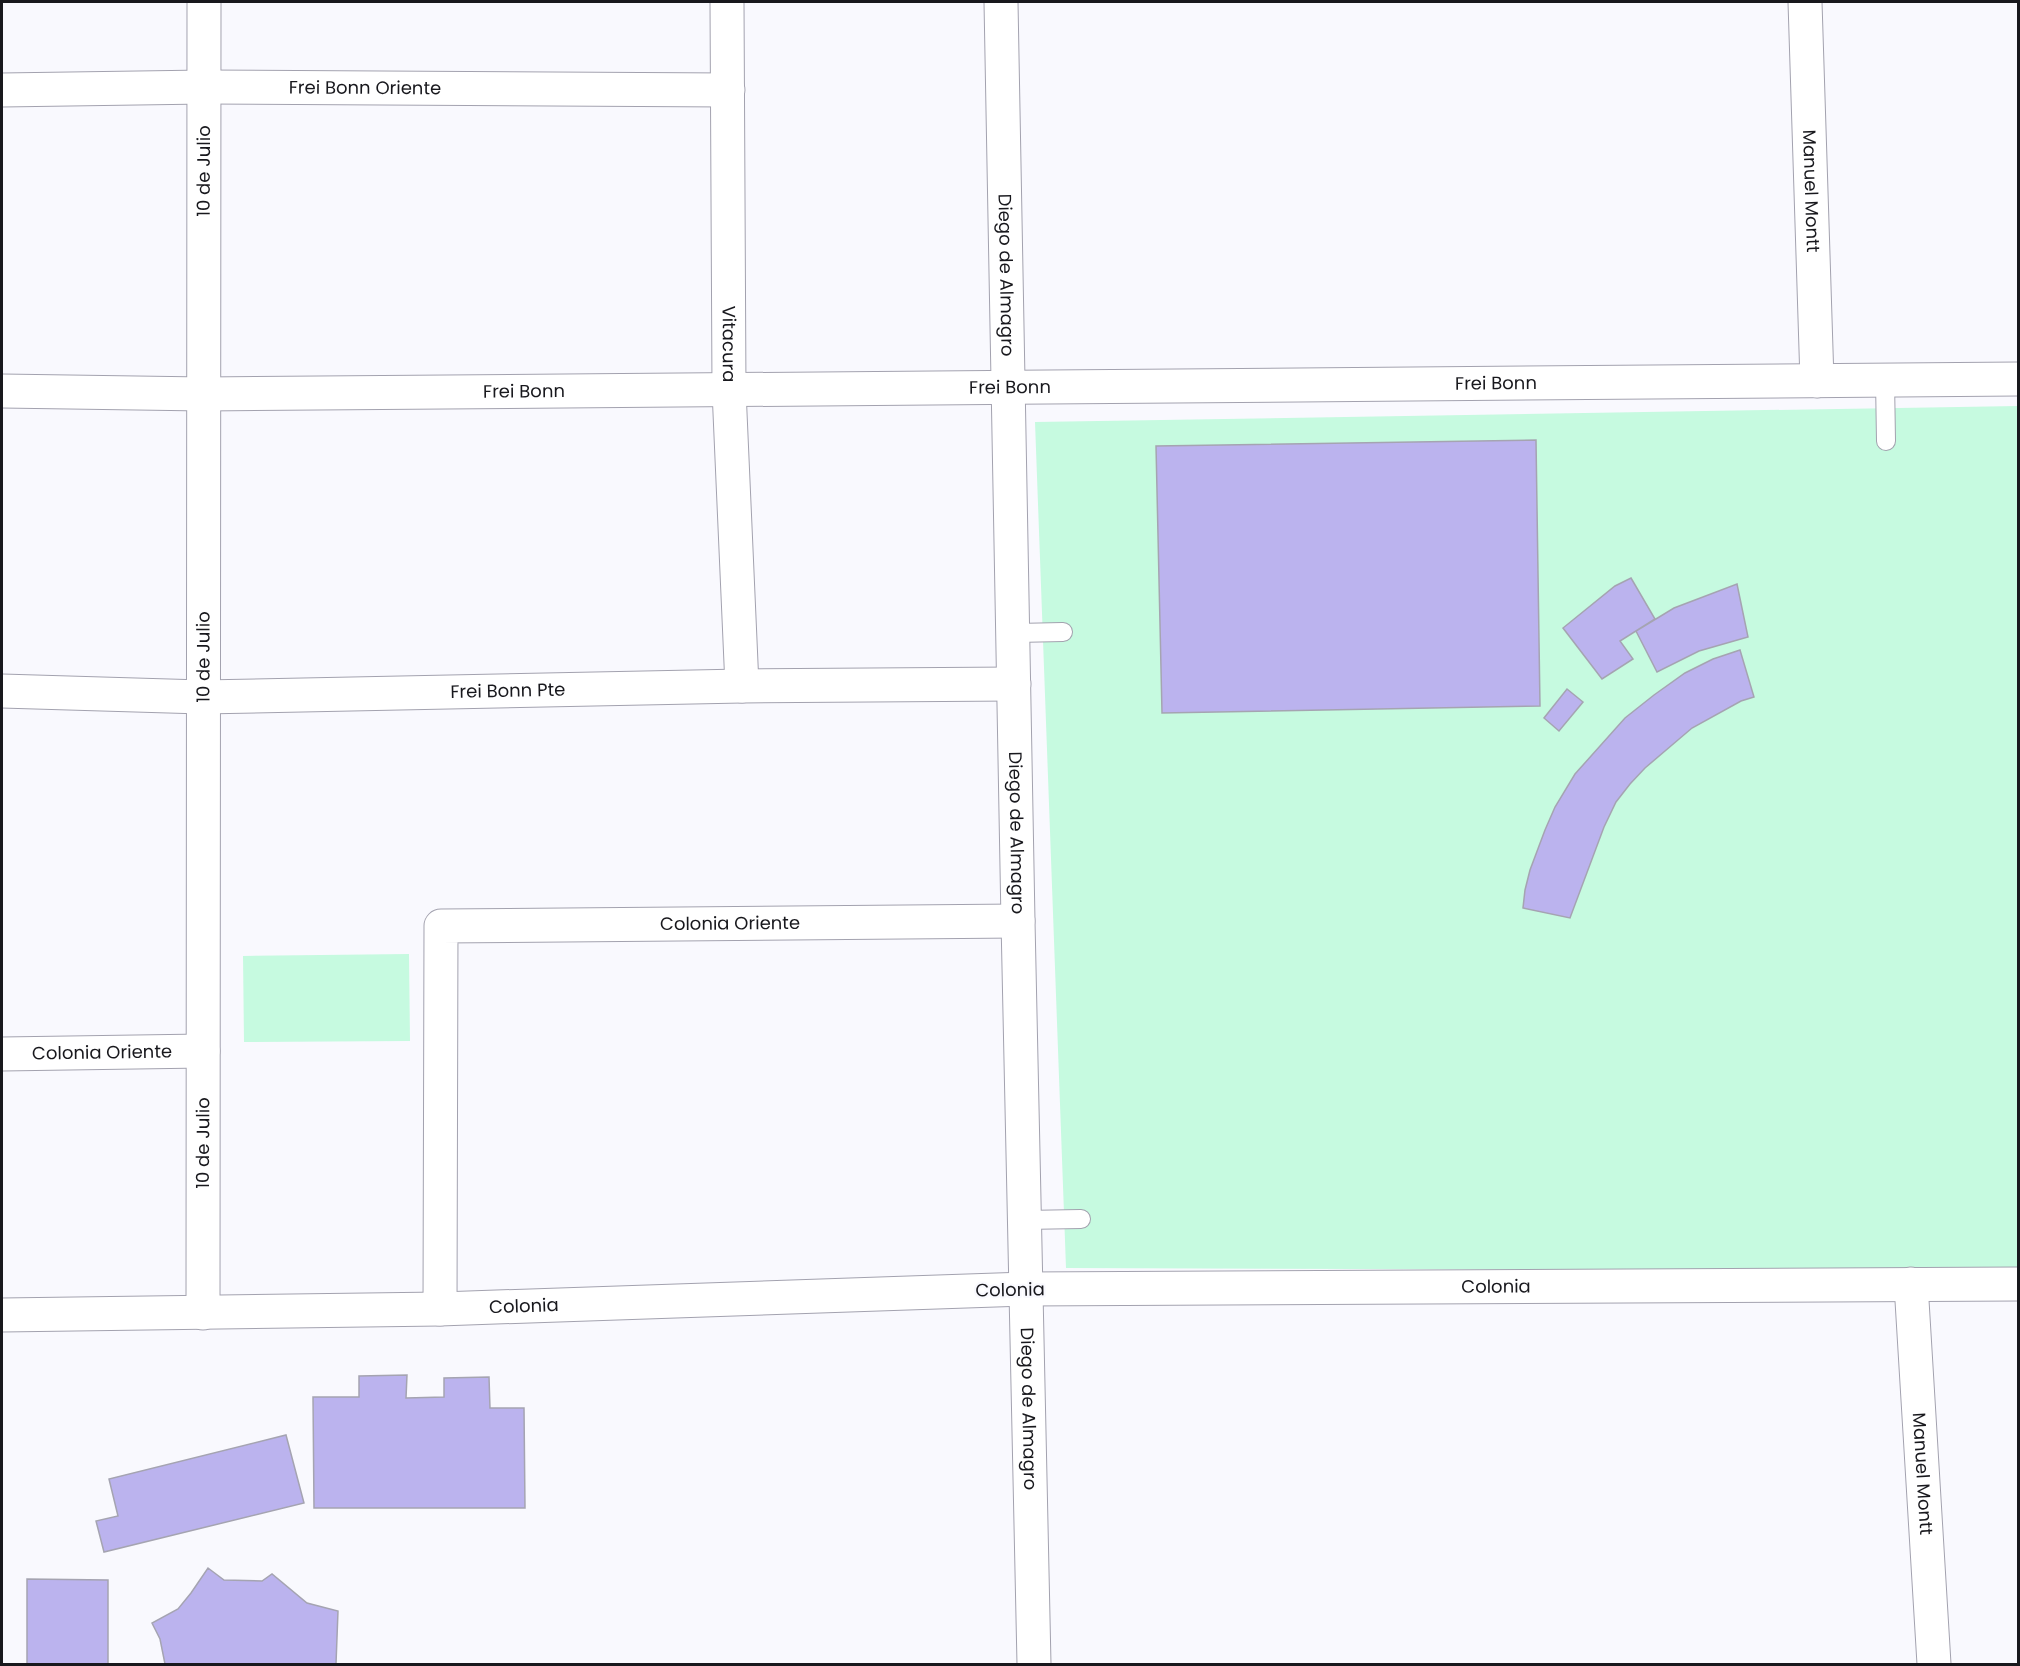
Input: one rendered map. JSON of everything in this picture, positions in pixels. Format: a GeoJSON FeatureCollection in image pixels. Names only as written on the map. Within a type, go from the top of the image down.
{"type":"FeatureCollection","features":[{"type":"Feature","properties":{"kind":"street","name":"10 de Julio"},"geometry":{"type":"LineString","coordinates":[[203,1313],[204,2]]}},
{"type":"Feature","properties":{"kind":"street","name":"Vitacura"},"geometry":{"type":"LineString","coordinates":[[728,2],[729,390],[742,686]]}},
{"type":"Feature","properties":{"kind":"street","name":"Diego de Almagro"},"geometry":{"type":"LineString","coordinates":[[1001,2],[1034,1665]]}},
{"type":"Feature","properties":{"kind":"street","name":"Manuel Montt"},"geometry":{"type":"LineString","coordinates":[[1805,2],[1817,381]]}},
{"type":"Feature","properties":{"kind":"street","name":"Frei Bonn Oriente"},"geometry":{"type":"LineString","coordinates":[[2,90],[205,87],[728,90]]}},
{"type":"Feature","properties":{"kind":"street","name":"Frei Bonn"},"geometry":{"type":"LineString","coordinates":[[2,392],[204,394],[2019,379]]}},
{"type":"Feature","properties":{"kind":"street","name":"Frei Bonn Pte"},"geometry":{"type":"LineString","coordinates":[[2,692],[202,697],[742,686],[1014,684]]}},
{"type":"Feature","properties":{"kind":"street","name":"Colonia Oriente"},"geometry":{"type":"LineString","coordinates":[[440,1310],[441,926],[1018,921]]}},
{"type":"Feature","properties":{"kind":"street","name":"Colonia Oriente"},"geometry":{"type":"LineString","coordinates":[[2,1054],[203,1051]]}},
{"type":"Feature","properties":{"kind":"street","name":"Manuel Montt"},"geometry":{"type":"LineString","coordinates":[[1911,1284],[1934,1665]]}},
{"type":"Feature","properties":{"kind":"street","name":"Colonia"},"geometry":{"type":"LineString","coordinates":[[2,1315],[440,1310],[1025,1289],[2019,1284]]}},
{"type":"Feature","properties":{"kind":"lane"},"geometry":{"type":"LineString","coordinates":[[1885,380],[1886,441]]}},
{"type":"Feature","properties":{"kind":"lane"},"geometry":{"type":"LineString","coordinates":[[1013,633],[1063,632]]}},
{"type":"Feature","properties":{"kind":"lane"},"geometry":{"type":"LineString","coordinates":[[1024,1220],[1081,1219]]}},
{"type":"Feature","properties":{"kind":"green space"},"geometry":{"type":"Polygon","coordinates":[[[2018,406],[2018,1271],[1066,1268],[1035,422],[2018,406]]]}},
{"type":"Feature","properties":{"kind":"green space"},"geometry":{"type":"Polygon","coordinates":[[[409,954],[410,1041],[244,1042],[243,956],[409,954]]]}},
{"type":"Feature","properties":{"kind":"building"},"geometry":{"type":"Polygon","coordinates":[[[1536,440],[1540,706],[1162,713],[1156,446],[1536,440]]]}},
{"type":"Feature","properties":{"kind":"building"},"geometry":{"type":"Polygon","coordinates":[[[1631,578],[1655,619],[1620,641],[1633,659],[1602,679],[1563,628],[1615,586],[1631,578]]]}},
{"type":"Feature","properties":{"kind":"building"},"geometry":{"type":"Polygon","coordinates":[[[1737,584],[1748,637],[1699,651],[1657,672],[1636,631],[1674,608],[1737,584]]]}},
{"type":"Feature","properties":{"kind":"building"},"geometry":{"type":"Polygon","coordinates":[[[1740,650],[1754,697],[1741,701],[1692,728],[1645,768],[1630,784],[1616,802],[1604,827],[1570,918],[1523,908],[1530,870],[1545,830],[1555,807],[1575,774],[1625,718],[1654,695],[1685,673],[1713,659],[1740,650]]]}},
{"type":"Feature","properties":{"kind":"building"},"geometry":{"type":"Polygon","coordinates":[[[1567,689],[1583,702],[1559,731],[1544,718],[1567,689]]]}},
{"type":"Feature","properties":{"kind":"building"},"geometry":{"type":"Polygon","coordinates":[[[407,1375],[406,1398],[444,1397],[444,1378],[489,1377],[490,1408],[524,1408],[525,1508],[314,1508],[313,1397],[359,1397],[359,1376],[407,1375]]]}},
{"type":"Feature","properties":{"kind":"building"},"geometry":{"type":"Polygon","coordinates":[[[286,1435],[304,1503],[104,1552],[96,1521],[118,1516],[109,1479],[286,1435]]]}},
{"type":"Feature","properties":{"kind":"building"},"geometry":{"type":"Polygon","coordinates":[[[208,1568],[224,1580],[262,1581],[272,1574],[307,1603],[338,1611],[336,1664],[165,1664],[160,1639],[152,1623],[178,1609],[208,1568]]]}},
{"type":"Feature","properties":{"kind":"building"},"geometry":{"type":"Polygon","coordinates":[[[27,1579],[108,1580],[108,1664],[27,1664],[27,1579]]]}}]}
